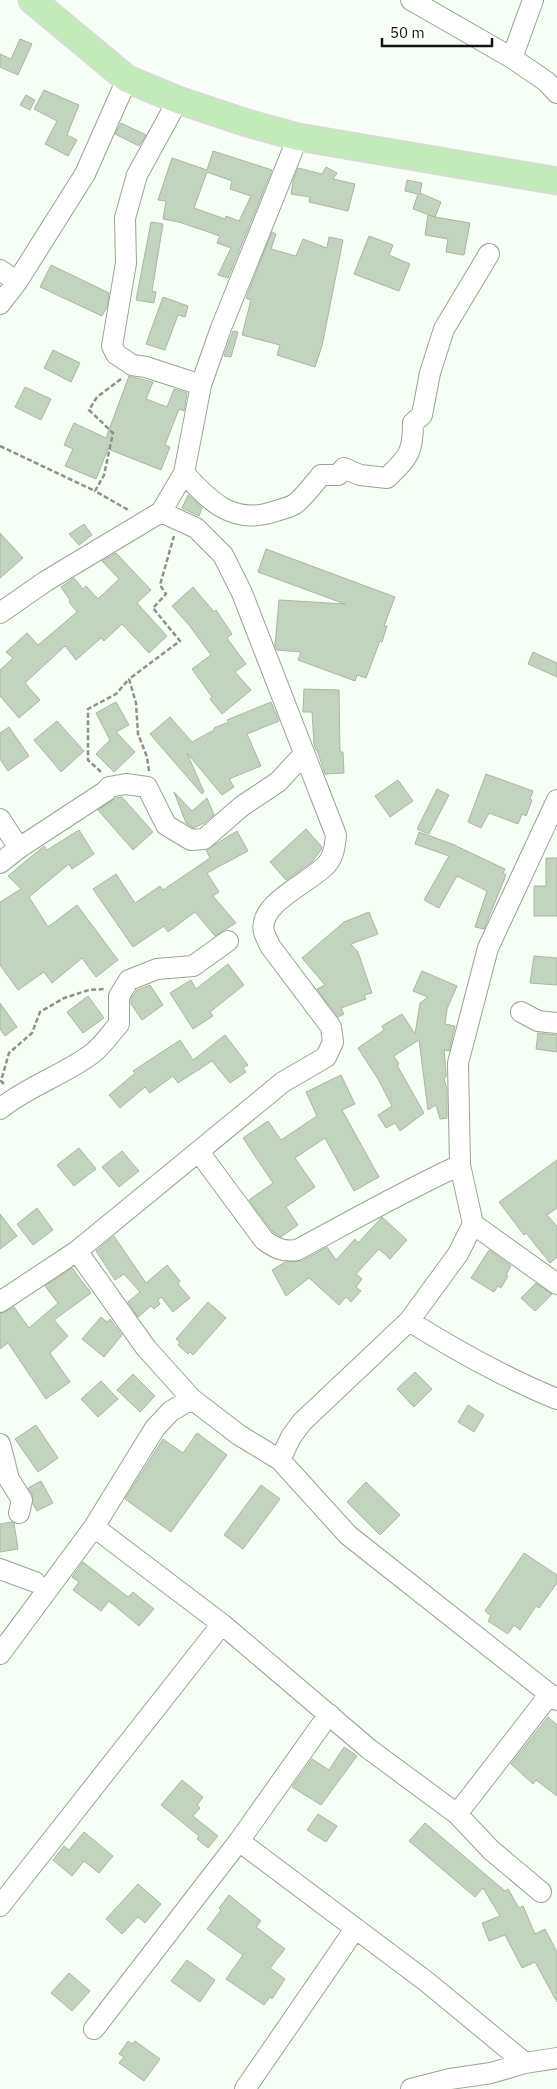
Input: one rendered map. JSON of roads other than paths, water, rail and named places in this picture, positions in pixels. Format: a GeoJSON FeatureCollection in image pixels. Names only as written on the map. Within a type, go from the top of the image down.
{"type":"FeatureCollection","features":[{"type":"Feature","properties":{"kind":"main road"},"geometry":{"type":"LineString","coordinates":[[32,0],[127,79],[178,100],[247,123],[298,137],[557,181]]}},
{"type":"Feature","properties":{"kind":"street"},"geometry":{"type":"LineString","coordinates":[[411,0],[554,81]]}},
{"type":"Feature","properties":{"kind":"street"},"geometry":{"type":"LineString","coordinates":[[512,58],[533,0]]}},
{"type":"Feature","properties":{"kind":"street"},"geometry":{"type":"LineString","coordinates":[[0,304],[17,282],[85,174],[127,79]]}},
{"type":"Feature","properties":{"kind":"street"},"geometry":{"type":"LineString","coordinates":[[178,100],[137,175],[125,218],[126,263],[112,346],[116,354],[132,365],[146,367],[201,386]]}},
{"type":"Feature","properties":{"kind":"street"},"geometry":{"type":"LineString","coordinates":[[0,612],[92,552],[163,518],[184,473],[201,386],[221,328],[298,137]]}},
{"type":"Feature","properties":{"kind":"street"},"geometry":{"type":"LineString","coordinates":[[184,473],[201,492],[221,508],[244,516],[268,513],[294,505],[321,475],[338,475],[344,468],[360,475],[387,478],[408,457],[413,435],[413,423],[422,415],[430,373],[444,329],[489,254]]}},
{"type":"Feature","properties":{"kind":"street"},"geometry":{"type":"LineString","coordinates":[[0,270],[17,282]]}},
{"type":"Feature","properties":{"kind":"street"},"geometry":{"type":"LineString","coordinates":[[0,1302],[77,1251],[283,1082],[326,1057],[333,1042],[331,1026],[270,946],[263,931],[265,916],[275,904],[327,864],[335,850],[336,835],[246,602],[222,555],[196,528],[163,518]]}},
{"type":"Feature","properties":{"kind":"street"},"geometry":{"type":"LineString","coordinates":[[0,863],[19,848],[106,791],[109,787],[126,784],[147,786],[166,825],[191,840],[204,839],[242,806],[278,782],[304,754]]}},
{"type":"Feature","properties":{"kind":"street"},"geometry":{"type":"LineString","coordinates":[[280,1460],[291,1437],[302,1422],[409,1321],[458,1254],[473,1224],[460,1164],[458,1063],[488,948],[557,800]]}},
{"type":"Feature","properties":{"kind":"street"},"geometry":{"type":"LineString","coordinates":[[0,819],[19,848]]}},
{"type":"Feature","properties":{"kind":"street"},"geometry":{"type":"LineString","coordinates":[[7,1103],[66,1071],[95,1051],[119,1024],[119,996],[129,980],[157,969],[193,966],[228,941]]}},
{"type":"Feature","properties":{"kind":"street"},"geometry":{"type":"LineString","coordinates":[[521,1012],[538,1021],[557,1022]]}},
{"type":"Feature","properties":{"kind":"street"},"geometry":{"type":"LineString","coordinates":[[199,1152],[264,1240],[276,1249],[287,1251],[297,1250],[405,1190],[460,1164]]}},
{"type":"Feature","properties":{"kind":"street"},"geometry":{"type":"LineString","coordinates":[[473,1224],[557,1284]]}},
{"type":"Feature","properties":{"kind":"street"},"geometry":{"type":"LineString","coordinates":[[77,1251],[141,1341],[192,1399],[239,1434],[280,1460],[348,1535],[554,1697],[456,1814]]}},
{"type":"Feature","properties":{"kind":"street"},"geometry":{"type":"LineString","coordinates":[[409,1321],[466,1356],[530,1388],[557,1399]]}},
{"type":"Feature","properties":{"kind":"street"},"geometry":{"type":"LineString","coordinates":[[0,1654],[94,1527],[155,1428],[171,1411],[192,1399]]}},
{"type":"Feature","properties":{"kind":"street"},"geometry":{"type":"LineString","coordinates":[[0,1444],[9,1479],[22,1500],[19,1513]]}},
{"type":"Feature","properties":{"kind":"street"},"geometry":{"type":"LineString","coordinates":[[94,1527],[222,1624],[370,1748],[456,1814],[491,1850],[541,1892]]}},
{"type":"Feature","properties":{"kind":"street"},"geometry":{"type":"LineString","coordinates":[[0,1569],[34,1582]]}},
{"type":"Feature","properties":{"kind":"street"},"geometry":{"type":"LineString","coordinates":[[0,1906],[222,1624]]}},
{"type":"Feature","properties":{"kind":"street"},"geometry":{"type":"LineString","coordinates":[[94,2029],[240,1841],[329,1714]]}},
{"type":"Feature","properties":{"kind":"street"},"geometry":{"type":"LineString","coordinates":[[240,1841],[427,1982],[525,2063]]}},
{"type":"Feature","properties":{"kind":"street"},"geometry":{"type":"LineString","coordinates":[[245,2089],[355,1928]]}},
{"type":"Feature","properties":{"kind":"street"},"geometry":{"type":"LineString","coordinates":[[411,2089],[450,2079],[494,2081],[525,2063],[557,2058]]}}]}
